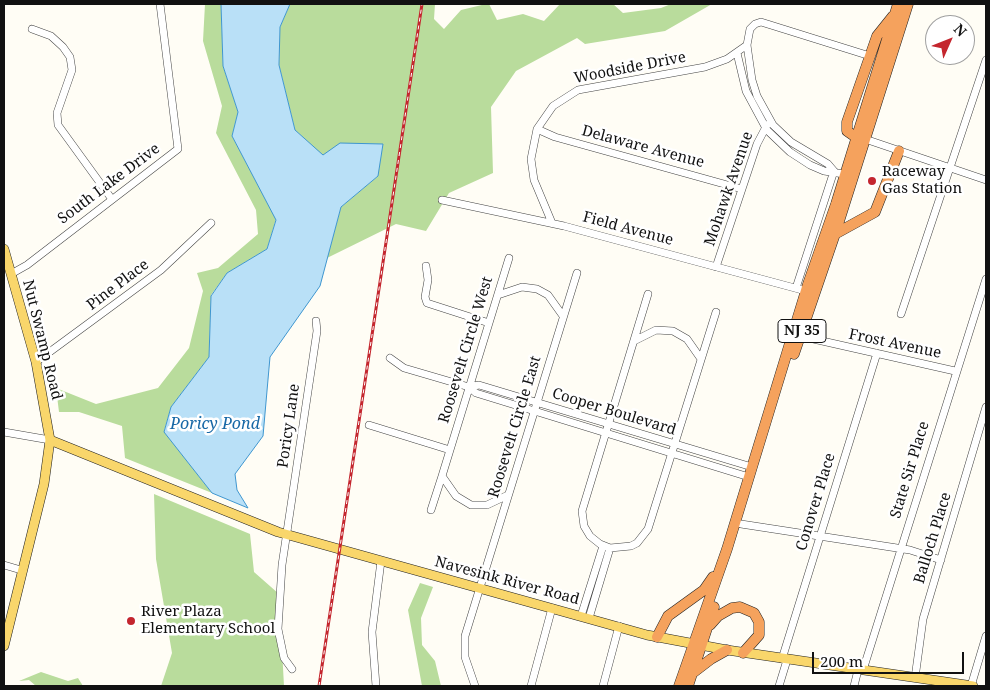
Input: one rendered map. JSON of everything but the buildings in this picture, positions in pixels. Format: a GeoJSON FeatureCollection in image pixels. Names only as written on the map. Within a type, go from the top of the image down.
{"type":"FeatureCollection","features":[{"type":"Feature","properties":{"kind":"highway","name":"NJ 35"},"geometry":{"type":"LineString","coordinates":[[679,686],[697,646],[707,630],[742,524],[800,336],[835,234],[898,4]]}},
{"type":"Feature","properties":{"kind":"highway","name":"NJ 35"},"geometry":{"type":"LineString","coordinates":[[688,686],[697,646],[750,472],[801,290],[839,173],[861,138],[908,4]]}},
{"type":"Feature","properties":{"kind":"highway"},"geometry":{"type":"LineString","coordinates":[[861,138],[847,131],[846,126],[881,29],[894,15]]}},
{"type":"Feature","properties":{"kind":"highway"},"geometry":{"type":"LineString","coordinates":[[835,234],[875,212],[899,151]]}},
{"type":"Feature","properties":{"kind":"highway"},"geometry":{"type":"LineString","coordinates":[[657,638],[668,616],[704,590],[722,564]]}},
{"type":"Feature","properties":{"kind":"highway"},"geometry":{"type":"LineString","coordinates":[[707,630],[718,616],[726,610],[740,607],[747,609],[757,617],[760,628],[756,640],[743,653]]}},
{"type":"Feature","properties":{"kind":"highway"},"geometry":{"type":"LineString","coordinates":[[692,675],[701,665],[726,650]]}},
{"type":"Feature","properties":{"kind":"main road","name":"Nut Swamp Road"},"geometry":{"type":"LineString","coordinates":[[4,248],[36,362],[50,440],[44,484],[4,646]]}},
{"type":"Feature","properties":{"kind":"main road","name":"Navesink River Road"},"geometry":{"type":"LineString","coordinates":[[50,440],[287,535],[657,638],[697,646],[914,678],[926,683],[972,686]]}},
{"type":"Feature","properties":{"kind":"street","name":"South Lake Drive"},"geometry":{"type":"LineString","coordinates":[[11,274],[27,264],[111,198],[178,149],[160,4]]}},
{"type":"Feature","properties":{"kind":"street"},"geometry":{"type":"LineString","coordinates":[[768,124],[752,80],[747,45],[750,29],[755,24],[761,22],[870,56]]}},
{"type":"Feature","properties":{"kind":"street"},"geometry":{"type":"LineString","coordinates":[[32,29],[51,36],[63,46],[70,57],[72,70],[56,113],[58,125],[111,198]]}},
{"type":"Feature","properties":{"kind":"street","name":"Woodside Drive"},"geometry":{"type":"LineString","coordinates":[[552,223],[540,195],[532,168],[532,148],[537,130],[553,106],[578,90],[695,70],[723,61],[747,45]]}},
{"type":"Feature","properties":{"kind":"street"},"geometry":{"type":"LineString","coordinates":[[737,53],[746,91],[780,144],[800,159],[824,171],[839,173]]}},
{"type":"Feature","properties":{"kind":"street"},"geometry":{"type":"LineString","coordinates":[[901,314],[986,60]]}},
{"type":"Feature","properties":{"kind":"street","name":"Mohawk Avenue"},"geometry":{"type":"LineString","coordinates":[[716,267],[742,189],[768,124]]}},
{"type":"Feature","properties":{"kind":"street","name":"Delaware Avenue"},"geometry":{"type":"LineString","coordinates":[[537,130],[555,137],[742,189]]}},
{"type":"Feature","properties":{"kind":"street"},"geometry":{"type":"LineString","coordinates":[[861,138],[986,180]]}},
{"type":"Feature","properties":{"kind":"street","name":"Field Avenue"},"geometry":{"type":"LineString","coordinates":[[442,200],[552,223],[801,290]]}},
{"type":"Feature","properties":{"kind":"street","name":"Pine Place"},"geometry":{"type":"LineString","coordinates":[[36,362],[161,270],[211,223]]}},
{"type":"Feature","properties":{"kind":"street","name":"Roosevelt Circle West"},"geometry":{"type":"LineString","coordinates":[[442,476],[509,258]]}},
{"type":"Feature","properties":{"kind":"street"},"geometry":{"type":"LineString","coordinates":[[426,266],[428,280],[425,297],[427,303],[489,323]]}},
{"type":"Feature","properties":{"kind":"street","name":"Roosevelt Circle East"},"geometry":{"type":"LineString","coordinates":[[475,686],[465,657],[464,644],[577,273]]}},
{"type":"Feature","properties":{"kind":"street","name":"State Sir Place"},"geometry":{"type":"LineString","coordinates":[[854,686],[986,279]]}},
{"type":"Feature","properties":{"kind":"street"},"geometry":{"type":"LineString","coordinates":[[498,295],[522,287],[537,289],[548,295],[563,316]]}},
{"type":"Feature","properties":{"kind":"street"},"geometry":{"type":"LineString","coordinates":[[648,294],[636,340],[582,511],[584,526],[590,536],[607,547],[619,549],[637,542],[645,534],[652,518],[716,312]]}},
{"type":"Feature","properties":{"kind":"street","name":"Poricy Lane"},"geometry":{"type":"LineString","coordinates":[[292,669],[284,658],[278,629],[282,565],[317,331],[316,321]]}},
{"type":"Feature","properties":{"kind":"street"},"geometry":{"type":"LineString","coordinates":[[636,340],[656,330],[673,331],[686,339],[701,359]]}},
{"type":"Feature","properties":{"kind":"street","name":"Frost Avenue"},"geometry":{"type":"LineString","coordinates":[[800,336],[955,371]]}},
{"type":"Feature","properties":{"kind":"street","name":"Conover Place"},"geometry":{"type":"LineString","coordinates":[[779,686],[820,537],[877,353]]}},
{"type":"Feature","properties":{"kind":"street","name":"Cooper Boulevard"},"geometry":{"type":"LineString","coordinates":[[390,358],[404,368],[469,387],[476,393],[536,407],[750,472]]}},
{"type":"Feature","properties":{"kind":"street","name":"Balloch Place"},"geometry":{"type":"LineString","coordinates":[[914,678],[923,619],[986,407]]}},
{"type":"Feature","properties":{"kind":"street"},"geometry":{"type":"LineString","coordinates":[[369,425],[450,450]]}},
{"type":"Feature","properties":{"kind":"street"},"geometry":{"type":"LineString","coordinates":[[4,432],[50,440]]}},
{"type":"Feature","properties":{"kind":"street"},"geometry":{"type":"LineString","coordinates":[[442,476],[456,496],[471,505],[487,505],[508,495]]}},
{"type":"Feature","properties":{"kind":"street"},"geometry":{"type":"LineString","coordinates":[[431,510],[442,476]]}},
{"type":"Feature","properties":{"kind":"street"},"geometry":{"type":"LineString","coordinates":[[742,524],[900,549],[941,560]]}},
{"type":"Feature","properties":{"kind":"street"},"geometry":{"type":"LineString","coordinates":[[585,617],[607,547]]}},
{"type":"Feature","properties":{"kind":"street"},"geometry":{"type":"LineString","coordinates":[[376,686],[372,632],[382,561]]}},
{"type":"Feature","properties":{"kind":"street"},"geometry":{"type":"LineString","coordinates":[[4,565],[22,570]]}},
{"type":"Feature","properties":{"kind":"street"},"geometry":{"type":"LineString","coordinates":[[532,686],[552,608]]}},
{"type":"Feature","properties":{"kind":"street"},"geometry":{"type":"LineString","coordinates":[[603,686],[619,626]]}},
{"type":"Feature","properties":{"kind":"street"},"geometry":{"type":"LineString","coordinates":[[972,686],[986,636]]}},
{"type":"Feature","properties":{"kind":"green space"},"geometry":{"type":"Polygon","coordinates":[[[205,4],[221,4],[223,66],[238,112],[232,136],[276,219],[267,249],[227,273],[211,295],[209,357],[171,407],[164,431],[212,493],[125,458],[122,426],[79,412],[59,412],[56,388],[96,404],[158,388],[189,348],[203,291],[197,273],[218,268],[258,234],[256,210],[216,133],[222,106],[203,41],[205,4]]]}},
{"type":"Feature","properties":{"kind":"green space"},"geometry":{"type":"Polygon","coordinates":[[[290,4],[435,4],[434,19],[444,29],[461,10],[486,4],[489,4],[497,20],[523,14],[544,21],[560,4],[613,4],[623,13],[661,8],[671,4],[712,4],[665,31],[585,44],[577,38],[516,71],[491,107],[493,173],[449,193],[426,231],[396,224],[327,258],[341,207],[378,176],[323,156],[295,130],[279,65],[280,27],[290,4]]]}},
{"type":"Feature","properties":{"kind":"green space"},"geometry":{"type":"Polygon","coordinates":[[[154,494],[250,534],[254,572],[279,594],[284,686],[161,686],[172,653],[156,559],[154,494]]]}},
{"type":"Feature","properties":{"kind":"green space"},"geometry":{"type":"Polygon","coordinates":[[[420,583],[433,587],[421,618],[422,645],[435,661],[441,686],[422,686],[408,610],[420,583]]]}},
{"type":"Feature","properties":{"kind":"green space"},"geometry":{"type":"Polygon","coordinates":[[[41,672],[68,681],[78,678],[83,686],[36,686],[29,680],[19,681],[41,672]]]}},
{"type":"Feature","properties":{"kind":"water","name":"Poricy Pond"},"geometry":{"type":"Polygon","coordinates":[[[221,4],[290,4],[280,27],[279,65],[295,130],[323,155],[340,143],[383,144],[378,176],[341,207],[320,286],[270,357],[263,436],[235,474],[237,490],[248,508],[212,493],[164,432],[171,407],[209,357],[211,296],[227,273],[267,249],[276,220],[232,136],[238,112],[223,66],[221,4]]]}},
{"type":"Feature","properties":{"kind":"railway"},"geometry":{"type":"LineString","coordinates":[[319,686],[422,4]]}},
{"type":"Feature","properties":{"kind":"place","name":"Raceway Gas Station"},"geometry":{"type":"Point","coordinates":[872,181]}},
{"type":"Feature","properties":{"kind":"place","name":"River Plaza Elementary School"},"geometry":{"type":"Point","coordinates":[131,621]}}]}
